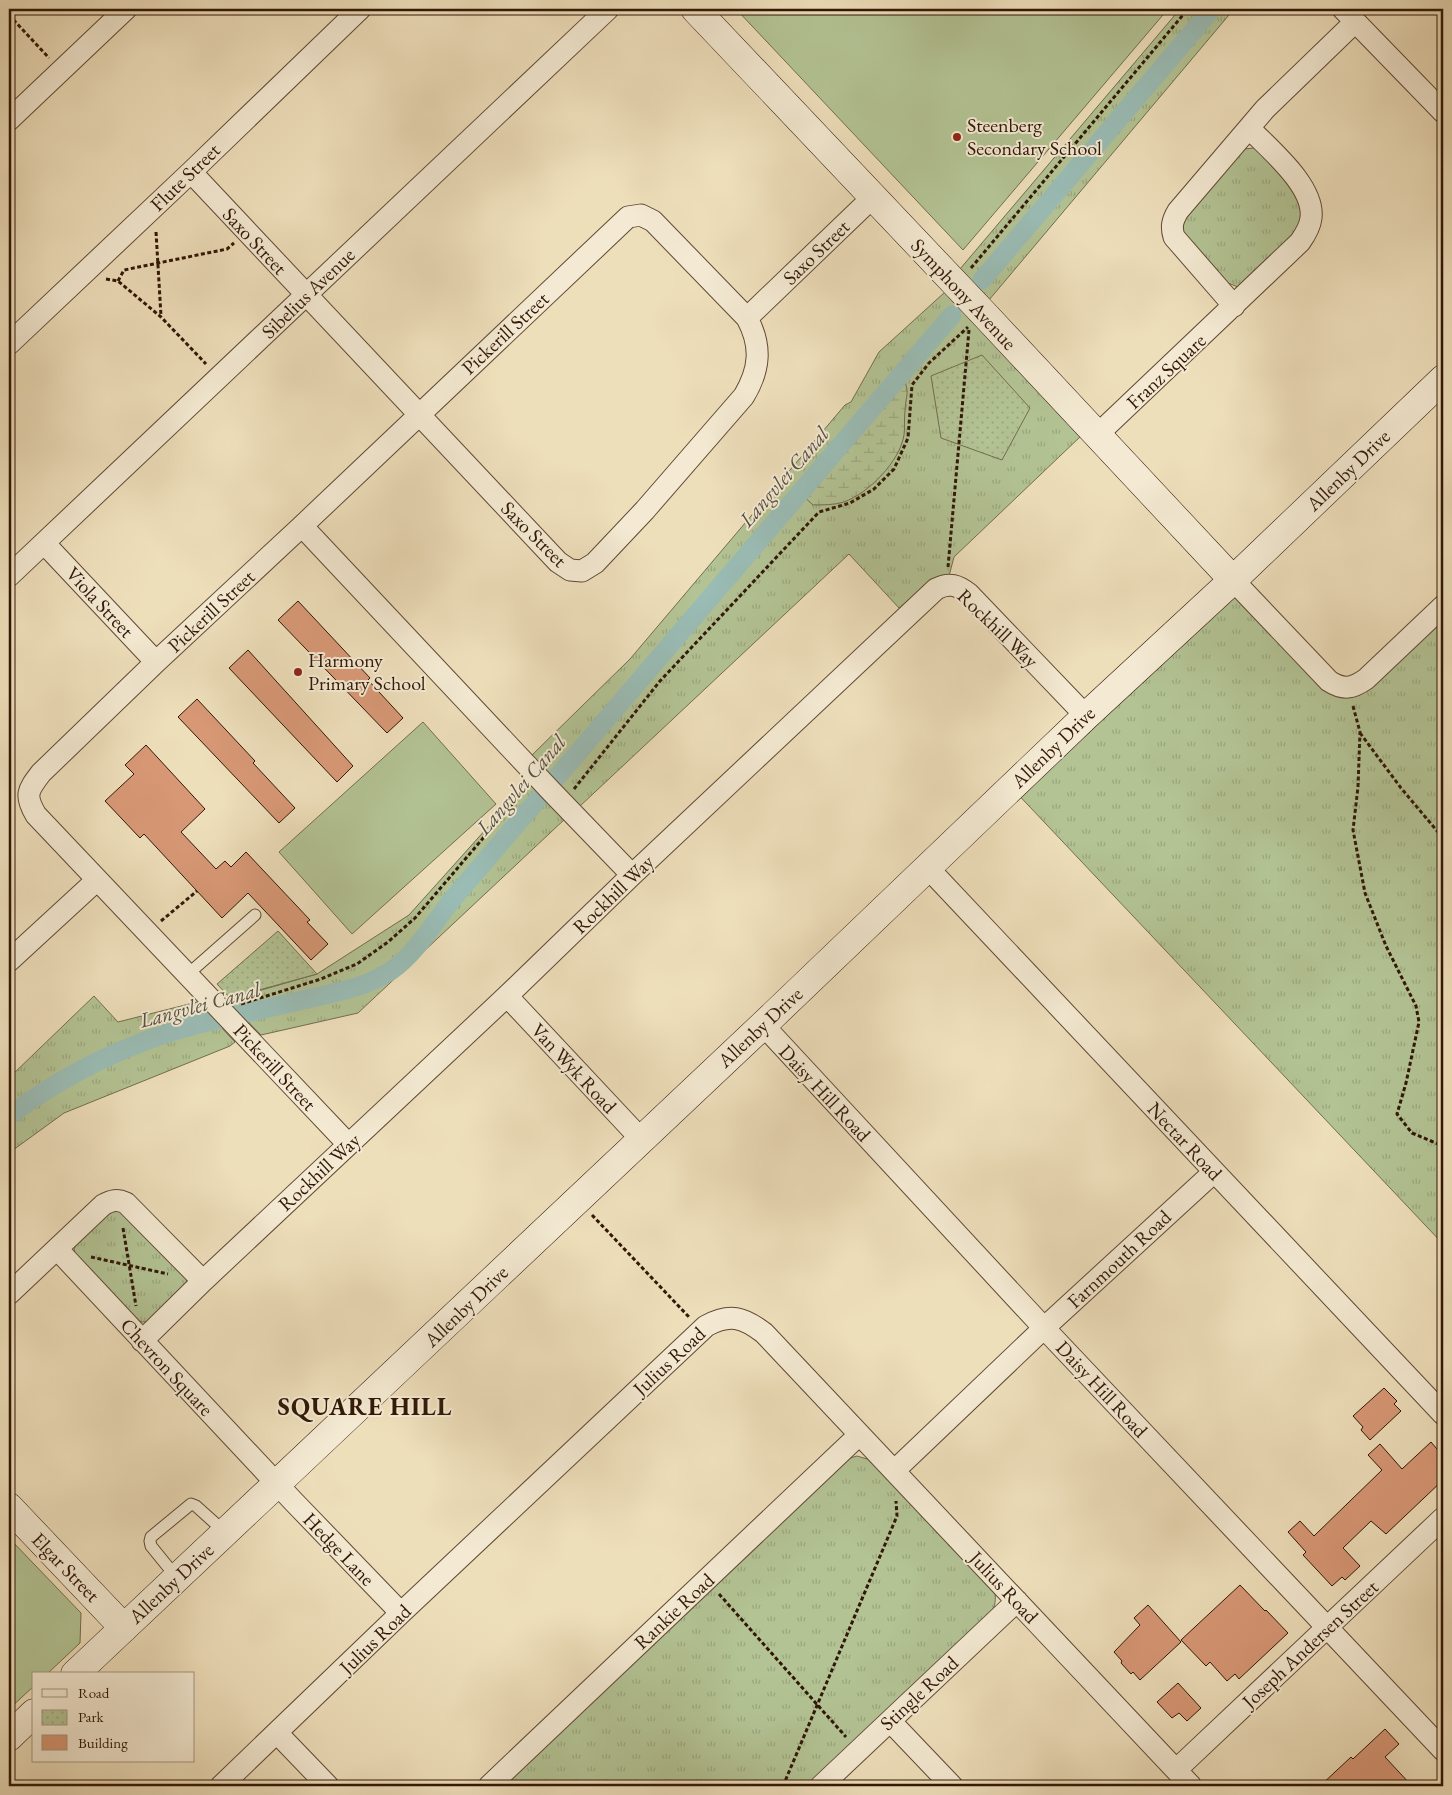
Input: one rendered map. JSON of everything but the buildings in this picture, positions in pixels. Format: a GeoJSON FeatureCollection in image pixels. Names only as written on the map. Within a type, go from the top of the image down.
{"type":"FeatureCollection","features":[{"type":"Feature","properties":{"kind":"street"},"geometry":{"type":"LineString","coordinates":[[9,120],[126,9]]}},
{"type":"Feature","properties":{"kind":"street","name":"Flute Street"},"geometry":{"type":"LineString","coordinates":[[9,344],[360,9]]}},
{"type":"Feature","properties":{"kind":"street","name":"Sibelius Avenue"},"geometry":{"type":"LineString","coordinates":[[9,576],[608,9]]}},
{"type":"Feature","properties":{"kind":"street","name":"Symphony Avenue"},"geometry":{"type":"LineString","coordinates":[[695,9],[873,197],[962,277],[980,310],[1233,580]]}},
{"type":"Feature","properties":{"kind":"street"},"geometry":{"type":"LineString","coordinates":[[1234,306],[1174,237],[1171,229],[1173,220],[1178,211],[1249,128],[1349,16],[1440,103]]}},
{"type":"Feature","properties":{"kind":"street","name":"Franz Square"},"geometry":{"type":"LineString","coordinates":[[1098,435],[1300,242],[1307,232],[1311,218],[1310,204],[1305,189],[1298,179],[1249,128]]}},
{"type":"Feature","properties":{"kind":"street","name":"Saxo Street"},"geometry":{"type":"LineString","coordinates":[[191,172],[558,562],[570,570],[582,570],[595,564],[645,510],[744,396],[752,383],[757,366],[758,348],[755,332],[748,318],[873,197]]}},
{"type":"Feature","properties":{"kind":"street","name":"Pickerill Street"},"geometry":{"type":"LineString","coordinates":[[348,1144],[36,814],[29,803],[28,794],[33,783],[41,773],[156,662],[628,217],[641,215],[653,221],[748,318]]}},
{"type":"Feature","properties":{"kind":"street","name":"Allenby Drive"},"geometry":{"type":"LineString","coordinates":[[77,1672],[763,1026],[1086,716],[1233,580],[1443,379]]}},
{"type":"Feature","properties":{"kind":"street"},"geometry":{"type":"LineString","coordinates":[[302,526],[632,875]]}},
{"type":"Feature","properties":{"kind":"street","name":"Viola Street"},"geometry":{"type":"LineString","coordinates":[[44,543],[156,662]]}},
{"type":"Feature","properties":{"kind":"street"},"geometry":{"type":"LineString","coordinates":[[1233,580],[1329,681],[1337,686],[1348,688],[1358,685],[1366,679],[1443,606]]}},
{"type":"Feature","properties":{"kind":"street","name":"Rockhill Way"},"geometry":{"type":"LineString","coordinates":[[142,1341],[931,593],[946,585],[957,586],[969,594],[1086,716]]}},
{"type":"Feature","properties":{"kind":"street","name":"Nectar Road"},"geometry":{"type":"LineString","coordinates":[[928,868],[1443,1414]]}},
{"type":"Feature","properties":{"kind":"street"},"geometry":{"type":"LineString","coordinates":[[9,961],[97,880]]}},
{"type":"Feature","properties":{"kind":"street","name":"Van Wyk Road"},"geometry":{"type":"LineString","coordinates":[[507,996],[641,1139]]}},
{"type":"Feature","properties":{"kind":"street","name":"Daisy Hill Road"},"geometry":{"type":"LineString","coordinates":[[763,1026],[1044,1328],[1443,1750]]}},
{"type":"Feature","properties":{"kind":"street","name":"Farnmouth Road"},"geometry":{"type":"LineString","coordinates":[[894,1471],[1044,1328],[1214,1172]]}},
{"type":"Feature","properties":{"kind":"street"},"geometry":{"type":"LineString","coordinates":[[9,1294],[103,1205],[118,1199],[126,1203],[203,1282]]}},
{"type":"Feature","properties":{"kind":"street","name":"Chevron Square"},"geometry":{"type":"LineString","coordinates":[[57,1250],[278,1484]]}},
{"type":"Feature","properties":{"kind":"street","name":"Julius Road"},"geometry":{"type":"LineString","coordinates":[[221,1786],[401,1613],[697,1334],[711,1323],[728,1318],[739,1318],[752,1324],[764,1333],[1191,1786]]}},
{"type":"Feature","properties":{"kind":"street","name":"Rankie Road"},"geometry":{"type":"LineString","coordinates":[[489,1786],[859,1435]]}},
{"type":"Feature","properties":{"kind":"street","name":"Hedge Lane"},"geometry":{"type":"LineString","coordinates":[[278,1484],[401,1613]]}},
{"type":"Feature","properties":{"kind":"street","name":"Elgar Street"},"geometry":{"type":"LineString","coordinates":[[9,1507],[124,1628]]}},
{"type":"Feature","properties":{"kind":"street","name":"Joseph Andersen Street"},"geometry":{"type":"LineString","coordinates":[[1176,1770],[1443,1518]]}},
{"type":"Feature","properties":{"kind":"street","name":"Stingle Road"},"geometry":{"type":"LineString","coordinates":[[821,1786],[1018,1601]]}},
{"type":"Feature","properties":{"kind":"street"},"geometry":{"type":"LineString","coordinates":[[9,1737],[32,1715]]}},
{"type":"Feature","properties":{"kind":"street"},"geometry":{"type":"LineString","coordinates":[[890,1721],[952,1786]]}},
{"type":"Feature","properties":{"kind":"street"},"geometry":{"type":"LineString","coordinates":[[278,1733],[328,1786]]}},
{"type":"Feature","properties":{"kind":"lane"},"geometry":{"type":"LineString","coordinates":[[187,975],[254,915]]}},
{"type":"Feature","properties":{"kind":"lane"},"geometry":{"type":"LineString","coordinates":[[178,1578],[151,1546],[151,1537],[191,1504],[196,1506],[226,1533]]}},
{"type":"Feature","properties":{"kind":"path"},"geometry":{"type":"LineString","coordinates":[[962,277],[1188,9]]}},
{"type":"Feature","properties":{"kind":"path"},"geometry":{"type":"LineString","coordinates":[[9,15],[60,71]]}},
{"type":"Feature","properties":{"kind":"path"},"geometry":{"type":"LineString","coordinates":[[154,207],[161,316]]}},
{"type":"Feature","properties":{"kind":"path"},"geometry":{"type":"LineString","coordinates":[[118,281],[124,270],[227,250],[247,232]]}},
{"type":"Feature","properties":{"kind":"path"},"geometry":{"type":"LineString","coordinates":[[82,274],[118,281],[161,316],[219,377]]}},
{"type":"Feature","properties":{"kind":"path"},"geometry":{"type":"LineString","coordinates":[[228,1018],[356,964],[388,942],[415,918],[548,787],[660,681],[819,512],[850,502],[874,489],[894,469],[908,438],[912,385],[929,363],[970,326],[946,585]]}},
{"type":"Feature","properties":{"kind":"path"},"geometry":{"type":"LineString","coordinates":[[1348,688],[1360,732],[1358,787],[1353,830],[1365,893],[1386,946],[1416,1006],[1419,1022],[1398,1114],[1412,1133],[1443,1146]]}},
{"type":"Feature","properties":{"kind":"path"},"geometry":{"type":"LineString","coordinates":[[1360,732],[1401,788],[1443,838]]}},
{"type":"Feature","properties":{"kind":"path"},"geometry":{"type":"LineString","coordinates":[[148,933],[197,890]]}},
{"type":"Feature","properties":{"kind":"path"},"geometry":{"type":"LineString","coordinates":[[118,1199],[142,1341]]}},
{"type":"Feature","properties":{"kind":"path"},"geometry":{"type":"LineString","coordinates":[[578,1200],[690,1318],[697,1334]]}},
{"type":"Feature","properties":{"kind":"path"},"geometry":{"type":"LineString","coordinates":[[57,1250],[203,1282]]}},
{"type":"Feature","properties":{"kind":"path"},"geometry":{"type":"LineString","coordinates":[[783,1786],[897,1516],[894,1471]]}},
{"type":"Feature","properties":{"kind":"path"},"geometry":{"type":"LineString","coordinates":[[706,1580],[858,1751]]}},
{"type":"Feature","properties":{"kind":"green space","name":"Steenberg Secondary School"},"geometry":{"type":"Polygon","coordinates":[[[736,9],[1168,9],[963,250],[736,9]]]}},
{"type":"Feature","properties":{"kind":"green space"},"geometry":{"type":"Polygon","coordinates":[[[1180,9],[1234,9],[989,300],[960,269],[1180,9]]]}},
{"type":"Feature","properties":{"kind":"green space"},"geometry":{"type":"Polygon","coordinates":[[[1254,148],[1297,188],[1304,226],[1238,287],[1228,283],[1182,235],[1180,222],[1244,149],[1254,148]]]}},
{"type":"Feature","properties":{"kind":"green space"},"geometry":{"type":"Polygon","coordinates":[[[945,292],[1081,436],[954,557],[949,576],[928,584],[899,608],[849,554],[579,807],[530,757],[630,659],[845,405],[851,402],[879,352],[945,292]]]}},
{"type":"Feature","properties":{"kind":"green space"},"geometry":{"type":"Polygon","coordinates":[[[982,355],[1030,408],[1002,460],[941,438],[931,376],[982,355]]]}},
{"type":"Feature","properties":{"kind":"green space"},"geometry":{"type":"Polygon","coordinates":[[[901,374],[907,392],[904,435],[901,445],[890,465],[873,484],[854,498],[836,504],[813,505],[800,493],[901,374]]]}},
{"type":"Feature","properties":{"kind":"green space"},"geometry":{"type":"Polygon","coordinates":[[[1233,580],[1348,688],[1443,606],[1443,1244],[1011,787],[1233,580]]]}},
{"type":"Feature","properties":{"kind":"green space"},"geometry":{"type":"Polygon","coordinates":[[[423,722],[496,804],[352,934],[279,852],[423,722]]]}},
{"type":"Feature","properties":{"kind":"green space"},"geometry":{"type":"Polygon","coordinates":[[[530,780],[566,818],[358,1013],[261,1035],[227,1000],[317,974],[409,915],[530,780]]]}},
{"type":"Feature","properties":{"kind":"green space"},"geometry":{"type":"Polygon","coordinates":[[[278,931],[317,974],[230,998],[217,984],[278,931]]]}},
{"type":"Feature","properties":{"kind":"green space"},"geometry":{"type":"Polygon","coordinates":[[[94,996],[118,1022],[197,1002],[235,1042],[230,1046],[64,1113],[9,1153],[9,1078],[94,996]]]}},
{"type":"Feature","properties":{"kind":"green space"},"geometry":{"type":"Polygon","coordinates":[[[117,1208],[181,1269],[187,1280],[184,1290],[151,1321],[142,1322],[132,1318],[77,1259],[74,1249],[78,1240],[107,1211],[117,1208]]]}},
{"type":"Feature","properties":{"kind":"green space"},"geometry":{"type":"Polygon","coordinates":[[[857,1456],[874,1461],[995,1592],[995,1602],[994,1608],[988,1617],[809,1786],[500,1786],[850,1458],[857,1456]]]}},
{"type":"Feature","properties":{"kind":"green space"},"geometry":{"type":"Polygon","coordinates":[[[9,1538],[81,1613],[80,1643],[49,1672],[32,1672],[32,1688],[9,1709],[9,1538]]]}},
{"type":"Feature","properties":{"kind":"waterway","name":"Langvlei Canal"},"geometry":{"type":"LineString","coordinates":[[982,280],[1212,9]]}},
{"type":"Feature","properties":{"kind":"waterway","name":"Langvlei Canal"},"geometry":{"type":"LineString","coordinates":[[9,1116],[52,1086],[100,1061],[149,1040],[199,1024],[360,986],[382,976],[401,963],[424,938],[451,901],[952,315]]}},
{"type":"Feature","properties":{"kind":"place","name":"Steenberg Secondary School"},"geometry":{"type":"Point","coordinates":[957,137]}},
{"type":"Feature","properties":{"kind":"place","name":"Harmony Primary School"},"geometry":{"type":"Point","coordinates":[298,672]}},
{"type":"Feature","properties":{"kind":"district","name":"SQUARE HILL"},"geometry":{"type":"Point","coordinates":[365,1406]}}]}
